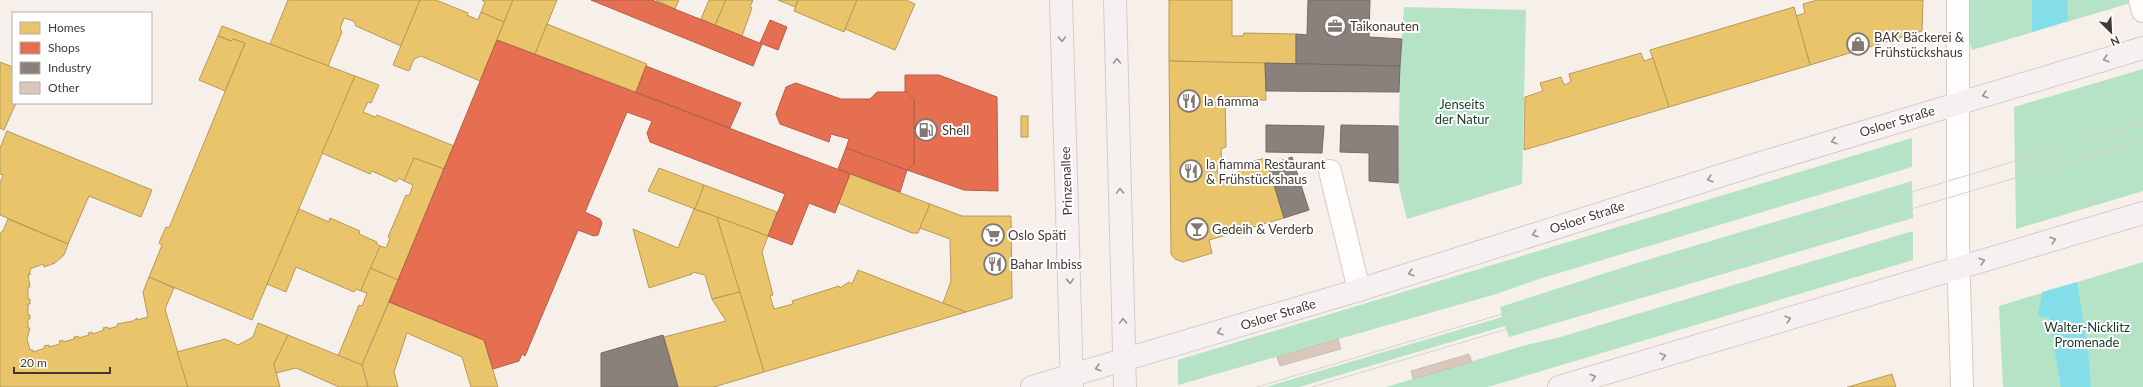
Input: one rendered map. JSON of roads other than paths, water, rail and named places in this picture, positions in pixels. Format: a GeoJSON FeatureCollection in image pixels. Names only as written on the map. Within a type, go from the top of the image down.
{"type":"FeatureCollection","features":[{"type":"Feature","properties":{"kind":"main road","name":"Prinzenallee"},"geometry":{"type":"LineString","coordinates":[[1061,0],[1072,381]]}},
{"type":"Feature","properties":{"kind":"main road"},"geometry":{"type":"LineString","coordinates":[[1114,2],[1125,387]]}},
{"type":"Feature","properties":{"kind":"main road","name":"Osloer Straße"},"geometry":{"type":"LineString","coordinates":[[1032,387],[1072,381],[1125,360],[1359,290],[1957,103],[2143,48]]}},
{"type":"Feature","properties":{"kind":"main road"},"geometry":{"type":"LineString","coordinates":[[1559,387],[2143,213]]}},
{"type":"Feature","properties":{"kind":"street"},"geometry":{"type":"LineString","coordinates":[[1958,0],[1957,103],[1962,387]]}},
{"type":"Feature","properties":{"kind":"street"},"geometry":{"type":"LineString","coordinates":[[2140,0],[2143,11]]}},
{"type":"Feature","properties":{"kind":"street"},"geometry":{"type":"LineString","coordinates":[[1330,171],[1359,290]]}},
{"type":"Feature","properties":{"kind":"water"},"geometry":{"type":"Polygon","coordinates":[[[2032,0],[2067,0],[2068,21],[2032,32],[2032,0]]]}},
{"type":"Feature","properties":{"kind":"water"},"geometry":{"type":"Polygon","coordinates":[[[2077,282],[2088,351],[2091,387],[2061,387],[2049,317],[2042,318],[2038,315],[2042,292],[2077,282]]]}},
{"type":"Feature","properties":{"kind":"tram line"},"geometry":{"type":"LineString","coordinates":[[1257,387],[2143,123]]}},
{"type":"Feature","properties":{"kind":"tram line"},"geometry":{"type":"LineString","coordinates":[[1312,387],[2143,140]]}},
{"type":"Feature","properties":{"kind":"place","name":"Taikonauten"},"geometry":{"type":"Point","coordinates":[1335,26]}},
{"type":"Feature","properties":{"kind":"place","name":"BAK Bäckerei & Frühstückshaus"},"geometry":{"type":"Point","coordinates":[1858,44]}},
{"type":"Feature","properties":{"kind":"place","name":"la fiamma"},"geometry":{"type":"Point","coordinates":[1189,101]}},
{"type":"Feature","properties":{"kind":"place","name":"Shell"},"geometry":{"type":"Point","coordinates":[926,130]}},
{"type":"Feature","properties":{"kind":"place","name":"la fiamma Restaurant & Frühstückshaus"},"geometry":{"type":"Point","coordinates":[1191,171]}},
{"type":"Feature","properties":{"kind":"place","name":"Gedeih & Verderb"},"geometry":{"type":"Point","coordinates":[1197,229]}},
{"type":"Feature","properties":{"kind":"place","name":"Oslo Späti"},"geometry":{"type":"Point","coordinates":[993,235]}},
{"type":"Feature","properties":{"kind":"place","name":"Bahar Imbiss"},"geometry":{"type":"Point","coordinates":[995,264]}},
{"type":"Feature","properties":{"kind":"park label","name":"Jenseits der Natur"},"geometry":{"type":"Point","coordinates":[1462,112]}},
{"type":"Feature","properties":{"kind":"park label","name":"Walter-Nicklitz Promenade"},"geometry":{"type":"Point","coordinates":[2087,334]}}]}
